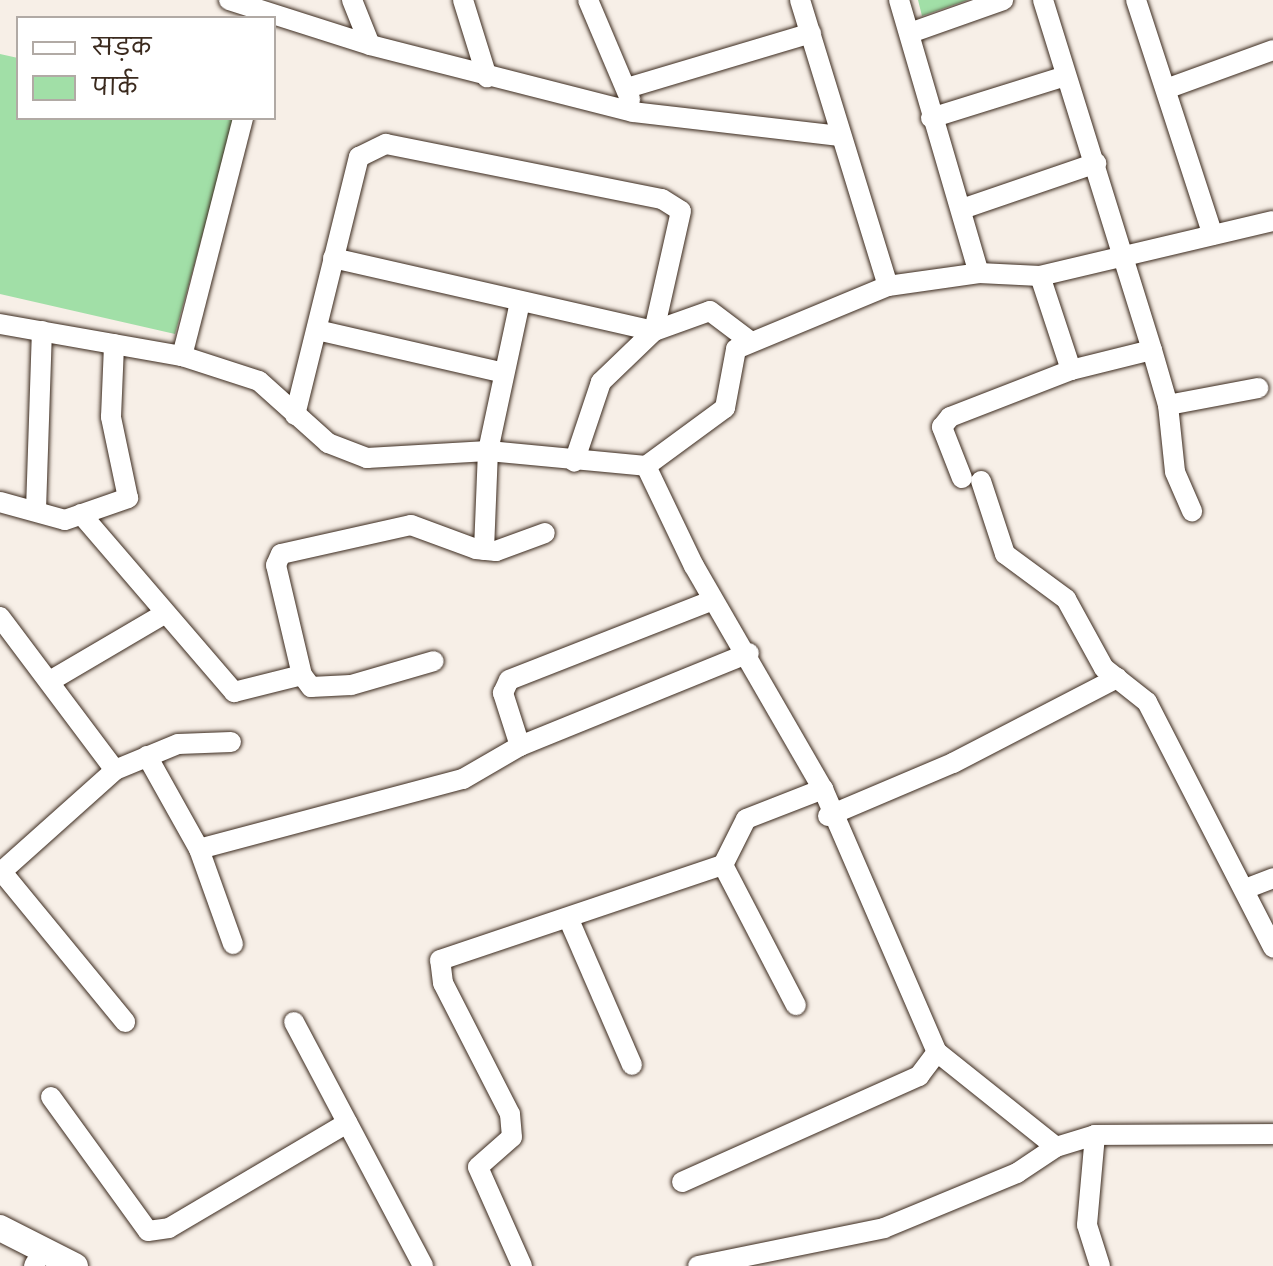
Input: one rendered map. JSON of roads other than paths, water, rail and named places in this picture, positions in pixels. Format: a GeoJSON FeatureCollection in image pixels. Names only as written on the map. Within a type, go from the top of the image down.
{"type":"FeatureCollection","features":[{"type":"Feature","properties":{"kind":"main road"},"geometry":{"type":"LineString","coordinates":[[0,1228],[75,1266]]}},
{"type":"Feature","properties":{"kind":"main road"},"geometry":{"type":"LineString","coordinates":[[0,1244],[38,1265]]}},
{"type":"Feature","properties":{"kind":"street"},"geometry":{"type":"LineString","coordinates":[[229,0],[370,45],[633,112],[839,136]]}},
{"type":"Feature","properties":{"kind":"street"},"geometry":{"type":"LineString","coordinates":[[352,0],[370,45]]}},
{"type":"Feature","properties":{"kind":"street"},"geometry":{"type":"LineString","coordinates":[[463,0],[487,77]]}},
{"type":"Feature","properties":{"kind":"street"},"geometry":{"type":"LineString","coordinates":[[800,0],[839,136],[888,286]]}},
{"type":"Feature","properties":{"kind":"street"},"geometry":{"type":"LineString","coordinates":[[899,0],[931,118],[962,209],[979,273]]}},
{"type":"Feature","properties":{"kind":"street"},"geometry":{"type":"LineString","coordinates":[[910,33],[1003,0]]}},
{"type":"Feature","properties":{"kind":"street"},"geometry":{"type":"LineString","coordinates":[[1043,0],[1126,256],[1168,405],[1175,472],[1192,511]]}},
{"type":"Feature","properties":{"kind":"street"},"geometry":{"type":"LineString","coordinates":[[1141,1],[1213,235]]}},
{"type":"Feature","properties":{"kind":"street"},"geometry":{"type":"LineString","coordinates":[[595,2],[633,112]]}},
{"type":"Feature","properties":{"kind":"street"},"geometry":{"type":"LineString","coordinates":[[627,88],[811,33]]}},
{"type":"Feature","properties":{"kind":"street"},"geometry":{"type":"LineString","coordinates":[[1166,89],[1273,50]]}},
{"type":"Feature","properties":{"kind":"street"},"geometry":{"type":"LineString","coordinates":[[931,118],[1066,76]]}},
{"type":"Feature","properties":{"kind":"street"},"geometry":{"type":"LineString","coordinates":[[182,356],[242,120]]}},
{"type":"Feature","properties":{"kind":"street"},"geometry":{"type":"LineString","coordinates":[[295,415],[359,157],[377,144],[662,199],[682,216],[654,331]]}},
{"type":"Feature","properties":{"kind":"street"},"geometry":{"type":"LineString","coordinates":[[962,209],[1096,163]]}},
{"type":"Feature","properties":{"kind":"street"},"geometry":{"type":"LineString","coordinates":[[0,324],[182,356],[259,381],[328,443],[367,458],[488,451],[574,462],[646,466],[725,408],[732,355],[751,342],[888,286],[979,273],[1040,276],[1273,221]]}},
{"type":"Feature","properties":{"kind":"street"},"geometry":{"type":"LineString","coordinates":[[333,258],[654,331]]}},
{"type":"Feature","properties":{"kind":"street"},"geometry":{"type":"LineString","coordinates":[[1040,276],[1071,370]]}},
{"type":"Feature","properties":{"kind":"street"},"geometry":{"type":"LineString","coordinates":[[484,550],[488,451],[501,372],[520,302]]}},
{"type":"Feature","properties":{"kind":"street"},"geometry":{"type":"LineString","coordinates":[[574,462],[601,382],[654,331],[710,311],[751,342]]}},
{"type":"Feature","properties":{"kind":"street"},"geometry":{"type":"LineString","coordinates":[[317,330],[501,372]]}},
{"type":"Feature","properties":{"kind":"street"},"geometry":{"type":"LineString","coordinates":[[36,510],[42,331]]}},
{"type":"Feature","properties":{"kind":"street"},"geometry":{"type":"LineString","coordinates":[[0,502],[65,520],[128,498],[111,417],[114,344]]}},
{"type":"Feature","properties":{"kind":"street"},"geometry":{"type":"LineString","coordinates":[[1152,350],[1071,370],[945,420],[1005,554],[1066,599],[1091,650],[1117,678],[1147,702],[1273,947]]}},
{"type":"Feature","properties":{"kind":"street"},"geometry":{"type":"LineString","coordinates":[[1168,405],[1258,388]]}},
{"type":"Feature","properties":{"kind":"street"},"geometry":{"type":"LineString","coordinates":[[646,466],[713,600],[749,653],[823,789],[828,816],[937,1052],[1056,1147]]}},
{"type":"Feature","properties":{"kind":"street"},"geometry":{"type":"LineString","coordinates":[[81,514],[234,692],[302,675]]}},
{"type":"Feature","properties":{"kind":"street"},"geometry":{"type":"LineString","coordinates":[[434,661],[351,685],[311,687],[302,675],[276,565],[281,554],[411,525],[484,550],[545,533]]}},
{"type":"Feature","properties":{"kind":"street"},"geometry":{"type":"LineString","coordinates":[[520,746],[503,693],[509,680],[713,600]]}},
{"type":"Feature","properties":{"kind":"street"},"geometry":{"type":"LineString","coordinates":[[50,681],[166,613]]}},
{"type":"Feature","properties":{"kind":"street"},"geometry":{"type":"LineString","coordinates":[[0,617],[115,770]]}},
{"type":"Feature","properties":{"kind":"street"},"geometry":{"type":"LineString","coordinates":[[199,849],[463,779],[520,746],[749,653]]}},
{"type":"Feature","properties":{"kind":"street"},"geometry":{"type":"LineString","coordinates":[[828,816],[953,763],[1117,678]]}},
{"type":"Feature","properties":{"kind":"street"},"geometry":{"type":"LineString","coordinates":[[125,1022],[1,872],[115,770],[178,744],[231,742]]}},
{"type":"Feature","properties":{"kind":"street"},"geometry":{"type":"LineString","coordinates":[[147,756],[199,849],[233,944]]}},
{"type":"Feature","properties":{"kind":"street"},"geometry":{"type":"LineString","coordinates":[[522,1266],[478,1167],[512,1137],[510,1114],[439,963],[723,865],[746,819],[823,789]]}},
{"type":"Feature","properties":{"kind":"street"},"geometry":{"type":"LineString","coordinates":[[723,865],[796,1005]]}},
{"type":"Feature","properties":{"kind":"street"},"geometry":{"type":"LineString","coordinates":[[1245,889],[1273,878]]}},
{"type":"Feature","properties":{"kind":"street"},"geometry":{"type":"LineString","coordinates":[[569,920],[632,1065]]}},
{"type":"Feature","properties":{"kind":"street"},"geometry":{"type":"LineString","coordinates":[[294,1022],[423,1266]]}},
{"type":"Feature","properties":{"kind":"street"},"geometry":{"type":"LineString","coordinates":[[682,1182],[919,1076],[937,1052]]}},
{"type":"Feature","properties":{"kind":"street"},"geometry":{"type":"LineString","coordinates":[[51,1097],[148,1231],[169,1228],[347,1123]]}},
{"type":"Feature","properties":{"kind":"street"},"geometry":{"type":"LineString","coordinates":[[698,1266],[884,1228],[1017,1173],[1056,1147],[1095,1135],[1273,1134]]}},
{"type":"Feature","properties":{"kind":"street"},"geometry":{"type":"LineString","coordinates":[[1095,1135],[1087,1225],[1100,1266]]}}]}
